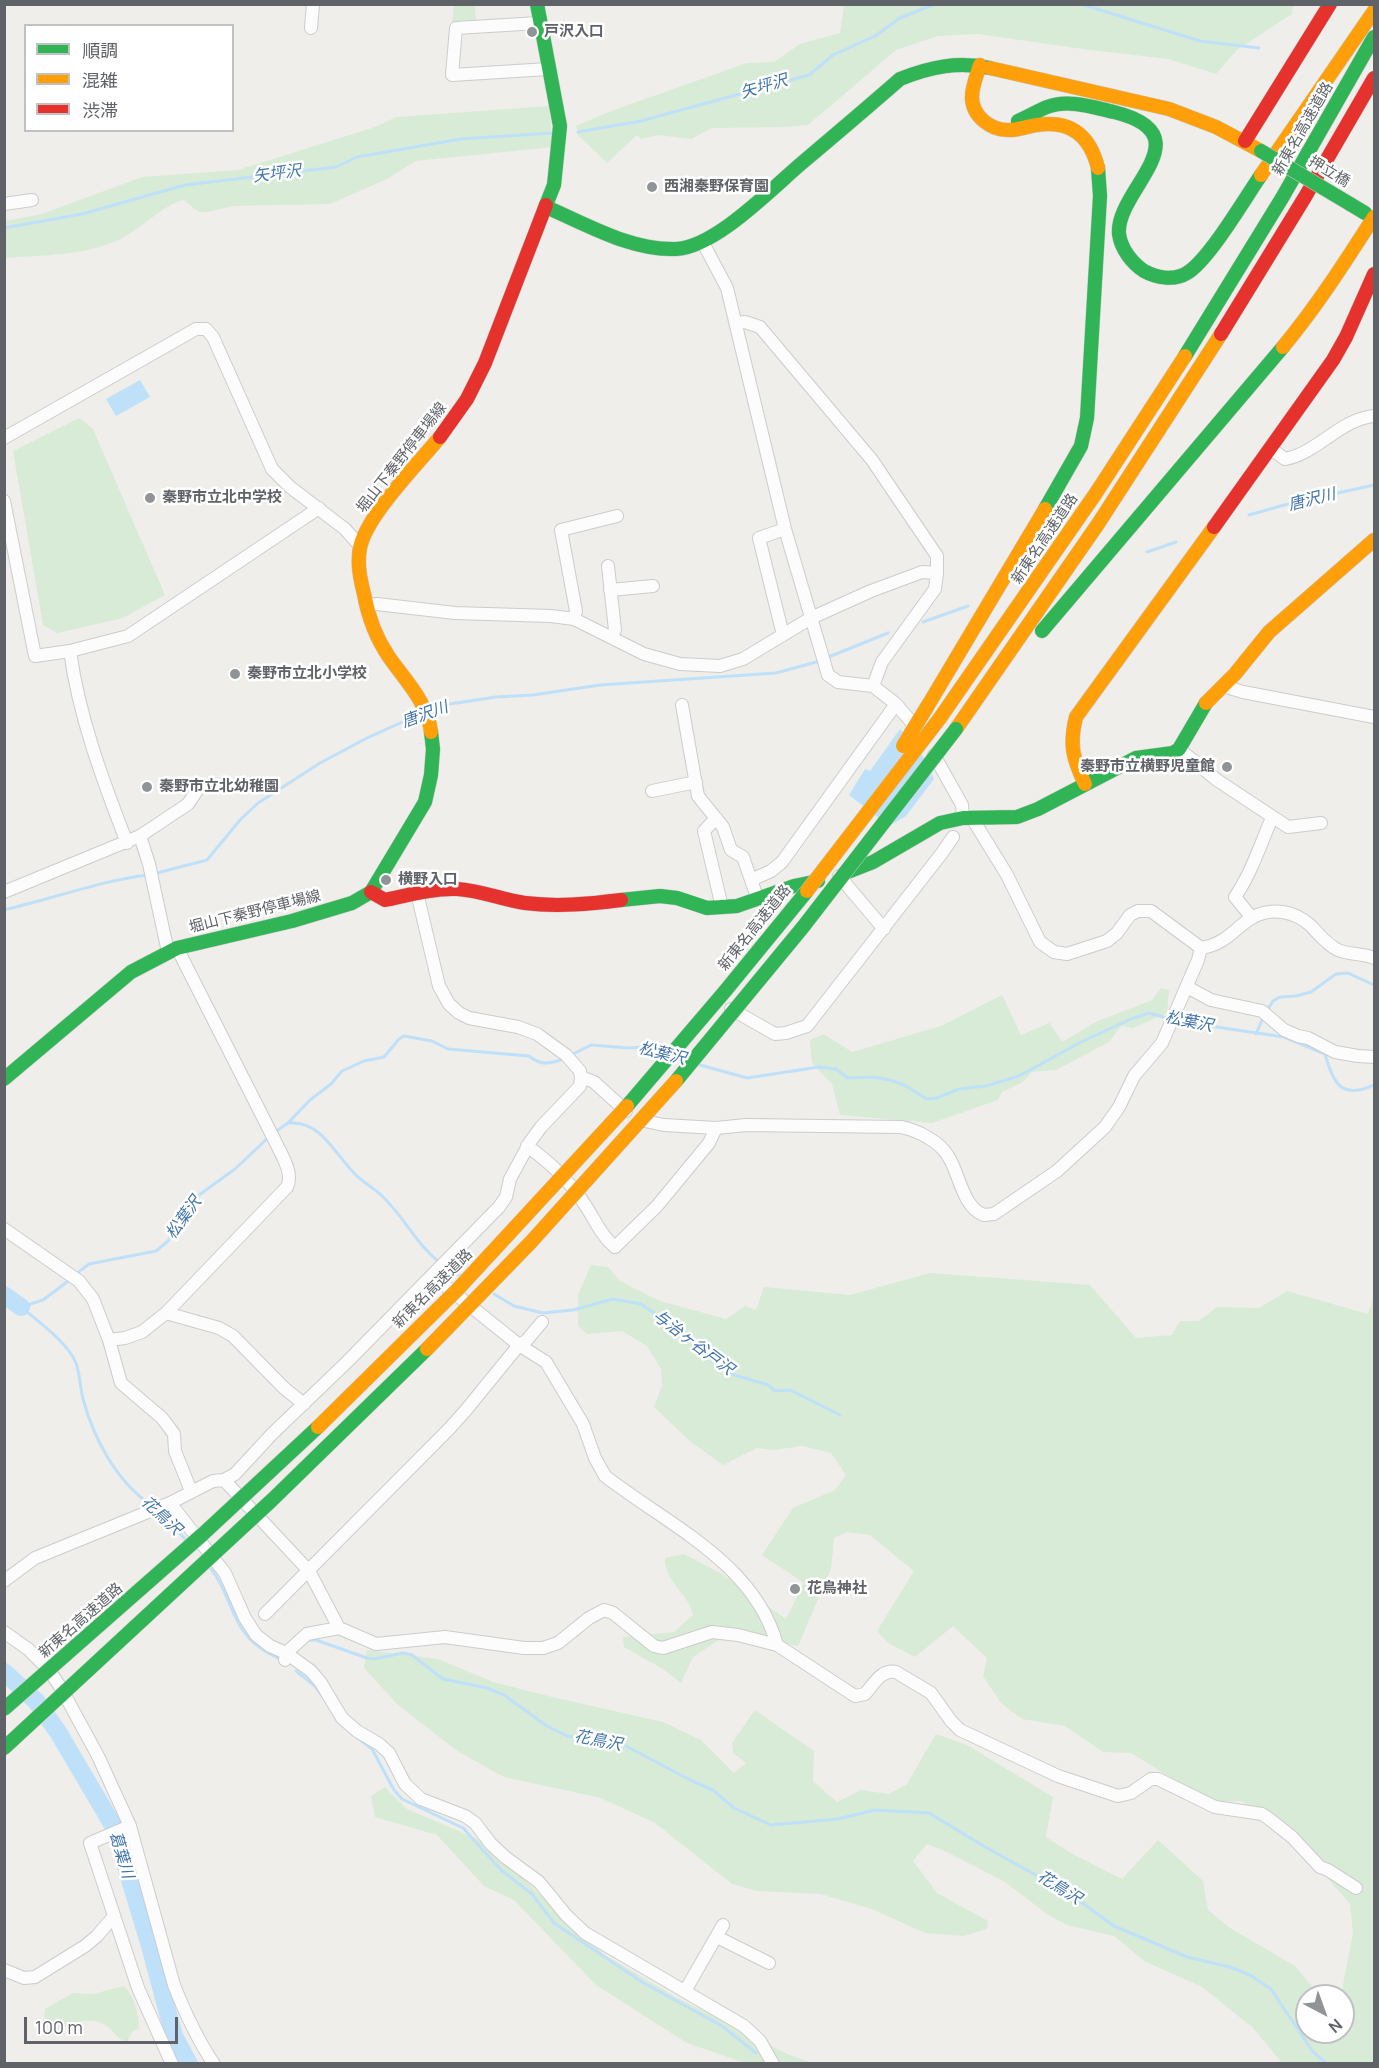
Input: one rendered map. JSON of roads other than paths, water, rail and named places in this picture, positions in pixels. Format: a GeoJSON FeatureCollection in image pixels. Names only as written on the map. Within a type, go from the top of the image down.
{"type":"FeatureCollection","features":[{"type":"Feature","properties":{"kind":"main road","name":"堀山下秦野停車場線"},"geometry":{"type":"LineString","coordinates":[[4,1080],[131,972],[173,950],[292,921],[352,903],[371,892],[425,802],[433,749],[429,722],[423,705],[383,648],[374,629],[366,605],[358,566],[360,546],[385,502],[449,426],[467,399],[485,363],[554,185],[560,126],[537,4]]}},
{"type":"Feature","properties":{"kind":"main road"},"geometry":{"type":"LineString","coordinates":[[1245,141],[1330,4]]}},
{"type":"Feature","properties":{"kind":"main road"},"geometry":{"type":"LineString","coordinates":[[980,65],[982,105],[991,115],[1001,121],[1012,123],[1047,106],[1073,104],[1128,115],[1140,119],[1149,129],[1155,138],[1155,152],[1121,217],[1119,232],[1121,244],[1134,264],[1156,276],[1171,278],[1185,274],[1214,244],[1374,11]]}},
{"type":"Feature","properties":{"kind":"main road","name":"新東名高速道路"},"geometry":{"type":"LineString","coordinates":[[4,1709],[220,1520],[431,1316],[517,1227],[677,1049],[756,954],[940,718],[1058,550],[1183,360],[1262,232],[1374,37]]}},
{"type":"Feature","properties":{"kind":"main road","name":"押立橋"},"geometry":{"type":"LineString","coordinates":[[546,207],[639,244],[678,249],[702,241],[732,223],[900,79],[919,71],[948,64],[980,65],[1186,115],[1245,141],[1370,215]]}},
{"type":"Feature","properties":{"kind":"main road"},"geometry":{"type":"LineString","coordinates":[[844,842],[1073,461],[1083,440],[1087,418],[1100,196],[1098,161],[1088,142],[1077,132],[1066,127],[1044,124],[1004,130],[988,125],[978,114],[972,100],[974,83],[980,65]]}},
{"type":"Feature","properties":{"kind":"main road"},"geometry":{"type":"LineString","coordinates":[[4,1748],[241,1529],[445,1331],[533,1240],[622,1141],[772,967],[956,729],[1040,612],[1173,412],[1278,243],[1374,78]]}},
{"type":"Feature","properties":{"kind":"main road"},"geometry":{"type":"LineString","coordinates":[[956,729],[1051,621],[1304,322],[1333,281],[1370,215]]}},
{"type":"Feature","properties":{"kind":"main road"},"geometry":{"type":"LineString","coordinates":[[1085,784],[1072,757],[1071,735],[1076,717],[1333,360],[1346,337],[1374,274]]}},
{"type":"Feature","properties":{"kind":"main road"},"geometry":{"type":"LineString","coordinates":[[371,892],[385,900],[436,890],[459,889],[523,903],[574,906],[660,896],[677,898],[707,908],[738,906],[794,886],[839,876],[873,862],[940,824],[968,818],[1017,817],[1038,809],[1136,758],[1173,753],[1179,749],[1203,706],[1235,674],[1269,632],[1374,540]]}},
{"type":"Feature","properties":{"kind":"street"},"geometry":{"type":"LineString","coordinates":[[311,28],[313,4]]}},
{"type":"Feature","properties":{"kind":"street"},"geometry":{"type":"LineString","coordinates":[[539,23],[456,28],[452,75],[548,69]]}},
{"type":"Feature","properties":{"kind":"street"},"geometry":{"type":"LineString","coordinates":[[4,204],[32,200]]}},
{"type":"Feature","properties":{"kind":"street"},"geometry":{"type":"LineString","coordinates":[[702,241],[727,288],[785,529],[828,675],[838,682],[873,686],[896,704],[913,722],[944,770],[968,818],[1007,875],[1040,942],[1054,952],[1067,954],[1107,941],[1117,933],[1130,915],[1138,911],[1151,911],[1202,948],[1234,934],[1252,918],[1278,911],[1292,914],[1307,923],[1330,945],[1341,951],[1374,958]]}},
{"type":"Feature","properties":{"kind":"street"},"geometry":{"type":"LineString","coordinates":[[736,323],[746,322],[760,327],[872,460],[937,556],[935,589],[882,662],[873,686]]}},
{"type":"Feature","properties":{"kind":"street"},"geometry":{"type":"LineString","coordinates":[[4,438],[196,329],[206,329],[213,337],[272,469],[278,477],[345,529],[360,546]]}},
{"type":"Feature","properties":{"kind":"street"},"geometry":{"type":"LineString","coordinates":[[1271,449],[1285,459],[1296,458],[1347,425],[1374,416]]}},
{"type":"Feature","properties":{"kind":"street"},"geometry":{"type":"LineString","coordinates":[[4,501],[35,656],[70,651],[128,636],[319,508]]}},
{"type":"Feature","properties":{"kind":"street"},"geometry":{"type":"LineString","coordinates":[[574,620],[576,611],[561,530],[617,516]]}},
{"type":"Feature","properties":{"kind":"street"},"geometry":{"type":"LineString","coordinates":[[783,635],[759,538],[785,529]]}},
{"type":"Feature","properties":{"kind":"street"},"geometry":{"type":"LineString","coordinates":[[608,566],[615,630],[611,637]]}},
{"type":"Feature","properties":{"kind":"street"},"geometry":{"type":"LineString","coordinates":[[366,605],[377,604],[455,613],[551,616],[574,620],[644,654],[680,664],[720,666],[743,659],[812,618],[871,591],[922,572],[937,573]]}},
{"type":"Feature","properties":{"kind":"street"},"geometry":{"type":"LineString","coordinates":[[610,590],[653,586]]}},
{"type":"Feature","properties":{"kind":"street"},"geometry":{"type":"LineString","coordinates":[[70,651],[83,719],[127,843]]}},
{"type":"Feature","properties":{"kind":"street"},"geometry":{"type":"LineString","coordinates":[[1223,686],[1243,692],[1374,717]]}},
{"type":"Feature","properties":{"kind":"street"},"geometry":{"type":"LineString","coordinates":[[751,880],[771,871],[782,862],[896,704]]}},
{"type":"Feature","properties":{"kind":"street"},"geometry":{"type":"LineString","coordinates":[[682,705],[698,796],[723,827],[730,850],[743,857],[758,900]]}},
{"type":"Feature","properties":{"kind":"street"},"geometry":{"type":"LineString","coordinates":[[1179,749],[1217,780],[1288,827],[1321,824]]}},
{"type":"Feature","properties":{"kind":"street"},"geometry":{"type":"LineString","coordinates":[[652,791],[696,782]]}},
{"type":"Feature","properties":{"kind":"street"},"geometry":{"type":"LineString","coordinates":[[4,892],[127,843],[188,804],[201,786]]}},
{"type":"Feature","properties":{"kind":"street"},"geometry":{"type":"LineString","coordinates":[[716,818],[704,831],[722,907]]}},
{"type":"Feature","properties":{"kind":"street"},"geometry":{"type":"LineString","coordinates":[[1252,918],[1235,897],[1256,860],[1272,818]]}},
{"type":"Feature","properties":{"kind":"street"},"geometry":{"type":"LineString","coordinates":[[109,1340],[125,1338],[142,1332],[166,1313],[287,1187],[290,1177],[272,1137],[173,950],[140,836]]}},
{"type":"Feature","properties":{"kind":"street"},"geometry":{"type":"LineString","coordinates":[[712,998],[775,1034],[786,1034],[807,1026],[952,837]]}},
{"type":"Feature","properties":{"kind":"street"},"geometry":{"type":"LineString","coordinates":[[839,876],[884,928]]}},
{"type":"Feature","properties":{"kind":"street"},"geometry":{"type":"LineString","coordinates":[[4,1581],[35,1558],[166,1505],[213,1481],[224,1480],[235,1474],[272,1434],[499,1207],[506,1197],[510,1179],[527,1146],[541,1127],[580,1086],[580,1071],[570,1059],[537,1034],[518,1027],[469,1018],[449,1004],[439,986],[417,893]]}},
{"type":"Feature","properties":{"kind":"street"},"geometry":{"type":"LineString","coordinates":[[581,1077],[594,1082],[638,1120],[664,1125],[716,1128],[746,1125],[911,1129],[937,1145],[949,1157],[968,1200],[975,1209],[984,1215],[994,1214],[1057,1171],[1105,1127],[1119,1107],[1134,1076],[1162,1043],[1202,948]]}},
{"type":"Feature","properties":{"kind":"street"},"geometry":{"type":"LineString","coordinates":[[1187,987],[1210,1000],[1266,1013],[1284,1030],[1308,1038],[1335,1052],[1374,1057]]}},
{"type":"Feature","properties":{"kind":"street"},"geometry":{"type":"LineString","coordinates":[[527,1146],[567,1182],[584,1202],[601,1233],[615,1247],[657,1206],[709,1143],[716,1128]]}},
{"type":"Feature","properties":{"kind":"street"},"geometry":{"type":"LineString","coordinates":[[4,1229],[79,1281],[93,1299],[122,1383],[162,1418],[174,1434],[175,1451],[190,1491]]}},
{"type":"Feature","properties":{"kind":"street"},"geometry":{"type":"LineString","coordinates":[[434,1273],[519,1345],[546,1362],[583,1424],[595,1458],[605,1476],[713,1553],[739,1577],[753,1595],[773,1632],[777,1645]]}},
{"type":"Feature","properties":{"kind":"street"},"geometry":{"type":"LineString","coordinates":[[166,1313],[219,1328],[233,1336],[284,1388],[304,1404]]}},
{"type":"Feature","properties":{"kind":"street"},"geometry":{"type":"LineString","coordinates":[[265,1614],[466,1410],[519,1345],[526,1341],[542,1322]]}},
{"type":"Feature","properties":{"kind":"street"},"geometry":{"type":"LineString","coordinates":[[224,1480],[309,1570],[339,1629]]}},
{"type":"Feature","properties":{"kind":"street"},"geometry":{"type":"LineString","coordinates":[[166,1505],[225,1573],[245,1618],[256,1635],[286,1657],[311,1671],[342,1718],[390,1753],[405,1784],[421,1798],[465,1816],[475,1823],[491,1844],[539,1882],[566,1915],[585,1933],[744,2026],[760,2041],[773,2064]]}},
{"type":"Feature","properties":{"kind":"street"},"geometry":{"type":"LineString","coordinates":[[286,1657],[307,1634],[339,1629],[376,1644],[445,1637],[524,1648],[543,1648],[558,1643],[589,1617],[604,1610],[613,1613],[654,1646],[663,1648],[712,1632],[738,1635],[777,1645],[855,1696],[866,1694],[883,1673],[896,1672],[931,1693],[960,1730],[1058,1776],[1118,1796],[1131,1792],[1151,1779],[1158,1779],[1215,1807],[1262,1814],[1292,1837],[1320,1867],[1356,1888]]}},
{"type":"Feature","properties":{"kind":"street"},"geometry":{"type":"LineString","coordinates":[[4,1632],[38,1658],[61,1688],[98,1756],[128,1827],[174,1985],[193,2029],[214,2064]]}},
{"type":"Feature","properties":{"kind":"street"},"geometry":{"type":"LineString","coordinates":[[128,1827],[90,1843],[138,1988],[172,2064]]}},
{"type":"Feature","properties":{"kind":"street"},"geometry":{"type":"LineString","coordinates":[[4,1970],[24,1978],[35,1977],[85,1946],[114,1916]]}},
{"type":"Feature","properties":{"kind":"street"},"geometry":{"type":"LineString","coordinates":[[685,1991],[723,1925]]}},
{"type":"Feature","properties":{"kind":"street"},"geometry":{"type":"LineString","coordinates":[[717,1937],[769,1963]]}},
{"type":"Feature","properties":{"kind":"water"},"geometry":{"type":"Polygon","coordinates":[[[140,380],[150,397],[116,416],[106,399],[140,380]]]}},
{"type":"Feature","properties":{"kind":"water"},"geometry":{"type":"Polygon","coordinates":[[[900,729],[923,756],[934,779],[906,816],[889,826],[849,795],[865,769],[870,771],[900,729]]]}},
{"type":"Feature","properties":{"kind":"waterway","name":"矢坪沢"},"geometry":{"type":"LineString","coordinates":[[578,132],[641,121],[809,75],[833,55],[875,36],[900,18],[935,4]]}},
{"type":"Feature","properties":{"kind":"waterway","name":"矢坪沢"},"geometry":{"type":"LineString","coordinates":[[1032,4],[1055,4]]}},
{"type":"Feature","properties":{"kind":"waterway","name":"矢坪沢"},"geometry":{"type":"LineString","coordinates":[[1081,4],[1200,41],[1259,48]]}},
{"type":"Feature","properties":{"kind":"waterway","name":"矢坪沢"},"geometry":{"type":"LineString","coordinates":[[4,228],[82,214],[185,185],[336,167],[357,157],[461,139],[552,133]]}},
{"type":"Feature","properties":{"kind":"waterway","name":"唐沢川"},"geometry":{"type":"LineString","coordinates":[[1249,515],[1374,485]]}},
{"type":"Feature","properties":{"kind":"waterway","name":"唐沢川"},"geometry":{"type":"LineString","coordinates":[[1147,552],[1176,542]]}},
{"type":"Feature","properties":{"kind":"waterway","name":"唐沢川"},"geometry":{"type":"LineString","coordinates":[[923,622],[968,606]]}},
{"type":"Feature","properties":{"kind":"waterway","name":"唐沢川"},"geometry":{"type":"LineString","coordinates":[[826,658],[888,633]]}},
{"type":"Feature","properties":{"kind":"waterway","name":"唐沢川"},"geometry":{"type":"LineString","coordinates":[[432,709],[443,705],[496,697],[533,695],[600,685],[776,673],[820,661]]}},
{"type":"Feature","properties":{"kind":"waterway","name":"唐沢川"},"geometry":{"type":"LineString","coordinates":[[153,874],[207,860],[240,820],[258,803],[320,763],[420,714]]}},
{"type":"Feature","properties":{"kind":"waterway","name":"唐沢川"},"geometry":{"type":"LineString","coordinates":[[4,910],[93,886],[147,875]]}},
{"type":"Feature","properties":{"kind":"waterway"},"geometry":{"type":"LineString","coordinates":[[1266,1012],[1273,1001],[1280,997],[1311,992],[1336,974],[1348,973],[1374,985]]}},
{"type":"Feature","properties":{"kind":"waterway","name":"松葉沢"},"geometry":{"type":"LineString","coordinates":[[700,1065],[747,1078],[819,1067],[836,1069],[848,1078],[873,1077],[890,1080],[904,1085],[927,1099],[937,1098],[959,1089],[986,1086],[1019,1076],[1081,1042],[1149,1013],[1170,1019]]}},
{"type":"Feature","properties":{"kind":"waterway"},"geometry":{"type":"LineString","coordinates":[[1256,1034],[1263,1018]]}},
{"type":"Feature","properties":{"kind":"waterway","name":"松葉沢"},"geometry":{"type":"LineString","coordinates":[[1176,1021],[1284,1037],[1325,1054],[1331,1073],[1340,1086],[1354,1091],[1374,1085]]}},
{"type":"Feature","properties":{"kind":"waterway","name":"松葉沢"},"geometry":{"type":"LineString","coordinates":[[275,1132],[331,1084],[342,1071],[364,1061],[384,1057],[404,1036],[432,1041],[448,1049],[529,1056],[542,1063],[551,1063],[565,1058]]}},
{"type":"Feature","properties":{"kind":"waterway","name":"松葉沢"},"geometry":{"type":"LineString","coordinates":[[571,1055],[591,1045],[644,1047],[663,1052]]}},
{"type":"Feature","properties":{"kind":"waterway","name":"与治ヶ谷戸沢"},"geometry":{"type":"LineString","coordinates":[[290,1123],[310,1127],[326,1139],[356,1175],[389,1203],[423,1247],[439,1262]]}},
{"type":"Feature","properties":{"kind":"waterway","name":"松葉沢"},"geometry":{"type":"LineString","coordinates":[[76,1274],[89,1264],[156,1251],[168,1241],[190,1205],[199,1195],[235,1169],[270,1136]]}},
{"type":"Feature","properties":{"kind":"waterway","name":"与治ヶ谷戸沢"},"geometry":{"type":"LineString","coordinates":[[444,1266],[459,1275]]}},
{"type":"Feature","properties":{"kind":"waterway","name":"松葉沢"},"geometry":{"type":"LineString","coordinates":[[21,1307],[43,1300],[71,1279]]}},
{"type":"Feature","properties":{"kind":"waterway","name":"与治ヶ谷戸沢"},"geometry":{"type":"LineString","coordinates":[[494,1294],[514,1306],[543,1313],[573,1310],[613,1299],[641,1304],[686,1335],[712,1361],[731,1374],[768,1385],[775,1391],[790,1390],[840,1415]]}},
{"type":"Feature","properties":{"kind":"waterway","name":"松葉沢"},"geometry":{"type":"LineString","coordinates":[[4,1295],[21,1307]]}},
{"type":"Feature","properties":{"kind":"waterway","name":"花鳥沢"},"geometry":{"type":"LineString","coordinates":[[21,1307],[52,1333],[72,1355],[76,1363],[83,1399],[100,1444],[127,1484],[151,1505]]}},
{"type":"Feature","properties":{"kind":"waterway","name":"花鳥沢"},"geometry":{"type":"LineString","coordinates":[[159,1511],[185,1539]]}},
{"type":"Feature","properties":{"kind":"waterway","name":"花鳥沢"},"geometry":{"type":"LineString","coordinates":[[211,1569],[248,1637],[265,1651],[282,1658]]}},
{"type":"Feature","properties":{"kind":"waterway","name":"花鳥沢"},"geometry":{"type":"LineString","coordinates":[[307,1640],[316,1640],[367,1658],[374,1659],[403,1653],[412,1655],[443,1679],[487,1688],[504,1695],[547,1726],[567,1736],[624,1745],[713,1790],[734,1808],[771,1825],[838,1819],[875,1810],[929,1813],[1070,1894],[1114,1926],[1187,1957],[1230,1967],[1250,1975],[1271,1989],[1313,2052],[1327,2064]]}},
{"type":"Feature","properties":{"kind":"waterway"},"geometry":{"type":"LineString","coordinates":[[296,1671],[315,1686],[323,1697]]}},
{"type":"Feature","properties":{"kind":"waterway","name":"葛葉川"},"geometry":{"type":"LineString","coordinates":[[4,1672],[36,1701],[58,1732],[114,1827],[174,2036],[189,2064]]}},
{"type":"Feature","properties":{"kind":"waterway"},"geometry":{"type":"LineString","coordinates":[[358,1738],[372,1749],[394,1790],[402,1799],[463,1828],[501,1870],[532,1894],[554,1923],[642,1982],[722,2026],[756,2053]]}},
{"type":"Feature","properties":{"kind":"place","name":"戸沢入口"},"geometry":{"type":"Point","coordinates":[532,32]}},
{"type":"Feature","properties":{"kind":"place","name":"西湘秦野保育園"},"geometry":{"type":"Point","coordinates":[652,187]}},
{"type":"Feature","properties":{"kind":"place","name":"秦野市立北中学校"},"geometry":{"type":"Point","coordinates":[150,498]}},
{"type":"Feature","properties":{"kind":"place","name":"秦野市立北小学校"},"geometry":{"type":"Point","coordinates":[235,674]}},
{"type":"Feature","properties":{"kind":"place","name":"秦野市立横野児童館"},"geometry":{"type":"Point","coordinates":[1227,767]}},
{"type":"Feature","properties":{"kind":"place","name":"秦野市立北幼稚園"},"geometry":{"type":"Point","coordinates":[147,787]}},
{"type":"Feature","properties":{"kind":"place","name":"横野入口"},"geometry":{"type":"Point","coordinates":[386,880]}},
{"type":"Feature","properties":{"kind":"place","name":"花鳥神社"},"geometry":{"type":"Point","coordinates":[795,1589]}}]}
